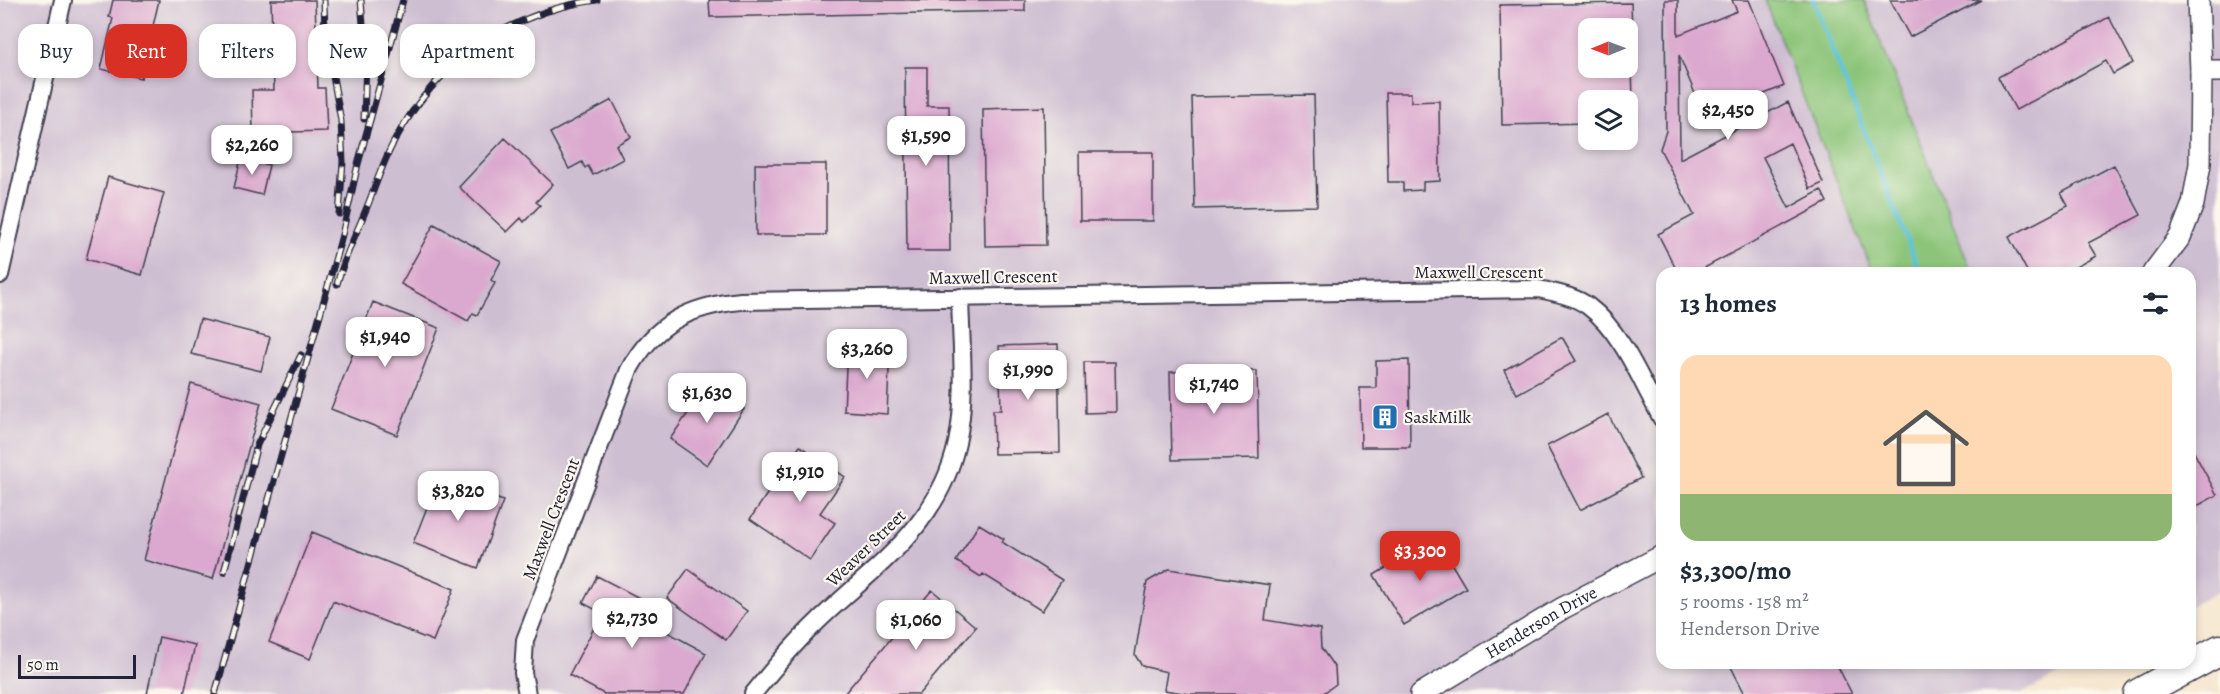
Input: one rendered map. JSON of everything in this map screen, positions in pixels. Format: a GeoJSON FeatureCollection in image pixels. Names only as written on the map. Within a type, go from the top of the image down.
{"type":"FeatureCollection","features":[{"type":"Feature","properties":{"kind":"highway"},"geometry":{"type":"LineString","coordinates":[[2196,663],[2220,650]]}},
{"type":"Feature","properties":{"kind":"highway"},"geometry":{"type":"LineString","coordinates":[[2139,694],[2185,669]]}},
{"type":"Feature","properties":{"kind":"street"},"geometry":{"type":"LineString","coordinates":[[0,275],[63,0]]}},
{"type":"Feature","properties":{"kind":"street"},"geometry":{"type":"LineString","coordinates":[[2158,267],[2180,237],[2193,204],[2200,164],[2211,71],[2198,0]]}},
{"type":"Feature","properties":{"kind":"street","name":"Maxwell Crescent"},"geometry":{"type":"LineString","coordinates":[[527,694],[523,673],[525,640],[629,370],[638,354],[662,328],[692,311],[741,301],[1539,289],[1564,295],[1586,305],[1606,322],[1621,344],[1656,408]]}},
{"type":"Feature","properties":{"kind":"street","name":"Weaver Street"},"geometry":{"type":"LineString","coordinates":[[753,694],[816,623],[909,536],[926,516],[938,496],[957,443],[962,412],[960,297]]}},
{"type":"Feature","properties":{"kind":"street","name":"Henderson Drive"},"geometry":{"type":"LineString","coordinates":[[1421,694],[1563,608],[1656,559]]}},
{"type":"Feature","properties":{"kind":"shaded area"},"geometry":{"type":"Polygon","coordinates":[[[0,0],[2220,0],[2220,591],[2196,603],[2196,267],[1656,267],[1656,669],[2069,669],[2021,694],[0,694],[0,0]]]}},
{"type":"Feature","properties":{"kind":"green space"},"geometry":{"type":"Polygon","coordinates":[[[1765,0],[1864,0],[1970,267],[1871,267],[1765,0]]]}},
{"type":"Feature","properties":{"kind":"building"},"geometry":{"type":"Polygon","coordinates":[[[113,0],[159,0],[153,24],[112,24],[113,18],[109,17],[113,0]]]}},
{"type":"Feature","properties":{"kind":"building"},"geometry":{"type":"Polygon","coordinates":[[[271,0],[315,0],[316,24],[308,24],[308,78],[318,78],[318,88],[325,88],[327,131],[253,133],[252,90],[274,90],[274,78],[296,78],[296,24],[272,24],[271,0]]]}},
{"type":"Feature","properties":{"kind":"building"},"geometry":{"type":"Polygon","coordinates":[[[709,0],[1025,0],[1025,11],[710,17],[709,0]]]}},
{"type":"Feature","properties":{"kind":"building"},"geometry":{"type":"Polygon","coordinates":[[[1665,0],[1678,0],[1678,35],[1737,11],[1732,0],[1749,0],[1784,86],[1705,118],[1679,55],[1680,159],[1788,102],[1823,183],[1810,189],[1790,143],[1763,157],[1789,208],[1821,190],[1827,202],[1706,267],[1675,267],[1658,234],[1694,215],[1660,149],[1666,131],[1665,0]]]}},
{"type":"Feature","properties":{"kind":"building"},"geometry":{"type":"Polygon","coordinates":[[[1890,0],[1981,0],[1910,37],[1890,0]]]}},
{"type":"Feature","properties":{"kind":"building"},"geometry":{"type":"Polygon","coordinates":[[[1631,3],[1632,18],[1578,18],[1578,78],[1632,78],[1633,90],[1578,90],[1578,123],[1502,125],[1500,5],[1631,3]]]}},
{"type":"Feature","properties":{"kind":"building"},"geometry":{"type":"Polygon","coordinates":[[[2109,17],[2133,63],[2113,74],[2106,61],[2016,110],[1998,77],[2109,17]]]}},
{"type":"Feature","properties":{"kind":"building"},"geometry":{"type":"Polygon","coordinates":[[[105,52],[105,70],[101,69],[105,52]]]}},
{"type":"Feature","properties":{"kind":"building"},"geometry":{"type":"Polygon","coordinates":[[[905,67],[927,67],[927,106],[949,106],[950,251],[907,251],[905,67]]]}},
{"type":"Feature","properties":{"kind":"building"},"geometry":{"type":"Polygon","coordinates":[[[1386,93],[1411,93],[1411,102],[1439,101],[1440,181],[1423,182],[1423,190],[1403,191],[1403,182],[1388,182],[1386,93]]]}},
{"type":"Feature","properties":{"kind":"building"},"geometry":{"type":"Polygon","coordinates":[[[1314,95],[1317,206],[1195,209],[1192,97],[1314,95]]]}},
{"type":"Feature","properties":{"kind":"building"},"geometry":{"type":"Polygon","coordinates":[[[612,100],[631,137],[616,145],[623,159],[593,175],[588,166],[585,168],[582,162],[569,169],[550,133],[612,100]]]}},
{"type":"Feature","properties":{"kind":"building"},"geometry":{"type":"Polygon","coordinates":[[[1044,107],[1046,245],[985,246],[983,109],[1044,107]]]}},
{"type":"Feature","properties":{"kind":"building"},"geometry":{"type":"Polygon","coordinates":[[[505,138],[553,184],[536,202],[540,205],[524,222],[521,218],[507,232],[459,187],[505,138]]]}},
{"type":"Feature","properties":{"kind":"building"},"geometry":{"type":"Polygon","coordinates":[[[1079,152],[1153,152],[1153,221],[1080,221],[1079,152]]]}},
{"type":"Feature","properties":{"kind":"building"},"geometry":{"type":"Polygon","coordinates":[[[241,158],[269,165],[262,195],[234,188],[241,158]]]}},
{"type":"Feature","properties":{"kind":"building"},"geometry":{"type":"Polygon","coordinates":[[[755,164],[826,164],[826,235],[756,235],[755,164]]]}},
{"type":"Feature","properties":{"kind":"building"},"geometry":{"type":"Polygon","coordinates":[[[2114,165],[2141,215],[2088,243],[2096,256],[2076,267],[2025,267],[2009,237],[2068,206],[2061,193],[2114,165]]]}},
{"type":"Feature","properties":{"kind":"building"},"geometry":{"type":"Polygon","coordinates":[[[108,177],[164,193],[142,275],[86,259],[108,177]]]}},
{"type":"Feature","properties":{"kind":"building"},"geometry":{"type":"Polygon","coordinates":[[[434,224],[501,261],[491,280],[495,283],[477,315],[473,313],[468,321],[401,284],[434,224]]]}},
{"type":"Feature","properties":{"kind":"building"},"geometry":{"type":"Polygon","coordinates":[[[373,302],[439,328],[397,435],[331,409],[373,302]]]}},
{"type":"Feature","properties":{"kind":"building"},"geometry":{"type":"Polygon","coordinates":[[[200,319],[270,337],[261,371],[191,354],[200,319]]]}},
{"type":"Feature","properties":{"kind":"building"},"geometry":{"type":"Polygon","coordinates":[[[1562,337],[1576,361],[1517,394],[1504,370],[1562,337]]]}},
{"type":"Feature","properties":{"kind":"building"},"geometry":{"type":"Polygon","coordinates":[[[1058,344],[1060,453],[994,454],[993,410],[1001,410],[999,346],[1058,344]]]}},
{"type":"Feature","properties":{"kind":"building"},"geometry":{"type":"Polygon","coordinates":[[[847,345],[890,348],[887,414],[844,411],[847,345]]]}},
{"type":"Feature","properties":{"kind":"building","name":"SaskMilk"},"geometry":{"type":"Polygon","coordinates":[[[1409,360],[1410,447],[1361,447],[1360,388],[1376,388],[1376,361],[1409,360]]]}},
{"type":"Feature","properties":{"kind":"building"},"geometry":{"type":"Polygon","coordinates":[[[1084,362],[1115,362],[1116,412],[1085,413],[1084,362]]]}},
{"type":"Feature","properties":{"kind":"building"},"geometry":{"type":"Polygon","coordinates":[[[1257,371],[1259,458],[1172,460],[1170,372],[1257,371]]]}},
{"type":"Feature","properties":{"kind":"building"},"geometry":{"type":"Polygon","coordinates":[[[191,384],[261,403],[213,579],[144,560],[191,384]]]}},
{"type":"Feature","properties":{"kind":"building"},"geometry":{"type":"Polygon","coordinates":[[[708,384],[744,409],[707,465],[670,439],[708,384]]]}},
{"type":"Feature","properties":{"kind":"building"},"geometry":{"type":"Polygon","coordinates":[[[1608,414],[1641,478],[1580,510],[1547,446],[1608,414]]]}},
{"type":"Feature","properties":{"kind":"building"},"geometry":{"type":"Polygon","coordinates":[[[800,446],[845,477],[820,513],[835,523],[810,560],[750,519],[800,446]]]}},
{"type":"Feature","properties":{"kind":"building"},"geometry":{"type":"Polygon","coordinates":[[[2196,456],[2217,495],[2196,507],[2196,456]]]}},
{"type":"Feature","properties":{"kind":"building"},"geometry":{"type":"Polygon","coordinates":[[[439,477],[503,501],[478,568],[413,543],[439,477]]]}},
{"type":"Feature","properties":{"kind":"building"},"geometry":{"type":"Polygon","coordinates":[[[979,524],[1004,539],[1002,542],[1062,580],[1042,611],[983,574],[981,577],[956,561],[979,524]]]}},
{"type":"Feature","properties":{"kind":"building"},"geometry":{"type":"Polygon","coordinates":[[[312,532],[454,589],[433,641],[333,601],[310,659],[269,642],[312,532]]]}},
{"type":"Feature","properties":{"kind":"building"},"geometry":{"type":"Polygon","coordinates":[[[1436,538],[1466,588],[1404,625],[1374,575],[1436,538]]]}},
{"type":"Feature","properties":{"kind":"building"},"geometry":{"type":"Polygon","coordinates":[[[688,569],[747,611],[726,640],[667,598],[688,569]]]}},
{"type":"Feature","properties":{"kind":"building"},"geometry":{"type":"Polygon","coordinates":[[[1169,569],[1270,585],[1265,620],[1320,629],[1321,648],[1335,668],[1336,684],[1322,694],[1190,694],[1164,690],[1167,672],[1142,666],[1135,655],[1147,582],[1169,569]]]}},
{"type":"Feature","properties":{"kind":"building"},"geometry":{"type":"Polygon","coordinates":[[[597,576],[655,606],[647,621],[706,653],[684,694],[604,694],[569,675],[602,613],[583,603],[597,576]]]}},
{"type":"Feature","properties":{"kind":"building"},"geometry":{"type":"Polygon","coordinates":[[[932,590],[976,627],[919,694],[844,694],[932,590]]]}},
{"type":"Feature","properties":{"kind":"building"},"geometry":{"type":"Polygon","coordinates":[[[159,637],[195,645],[184,694],[147,694],[159,637]]]}},
{"type":"Feature","properties":{"kind":"building"},"geometry":{"type":"Polygon","coordinates":[[[1732,669],[1839,669],[1852,694],[1745,694],[1732,669]]]}},
{"type":"Feature","properties":{"kind":"waterway"},"geometry":{"type":"LineString","coordinates":[[1813,0],[1918,267]]}},
{"type":"Feature","properties":{"kind":"railway"},"geometry":{"type":"LineString","coordinates":[[324,0],[325,32],[341,121],[343,162],[339,214]]}},
{"type":"Feature","properties":{"kind":"railway"},"geometry":{"type":"LineString","coordinates":[[361,0],[366,61],[364,119]]}},
{"type":"Feature","properties":{"kind":"railway"},"geometry":{"type":"LineString","coordinates":[[215,694],[342,235],[358,164],[403,0]]}},
{"type":"Feature","properties":{"kind":"railway"},"geometry":{"type":"LineString","coordinates":[[337,284],[391,148],[412,112],[432,87],[479,45],[505,29],[565,6],[597,0]]}},
{"type":"Feature","properties":{"kind":"railway"},"geometry":{"type":"LineString","coordinates":[[224,572],[257,445],[301,355]]}},
{"type":"Feature","properties":{"kind":"place","name":"SaskMilk"},"geometry":{"type":"Point","coordinates":[1385,417]}}]}
